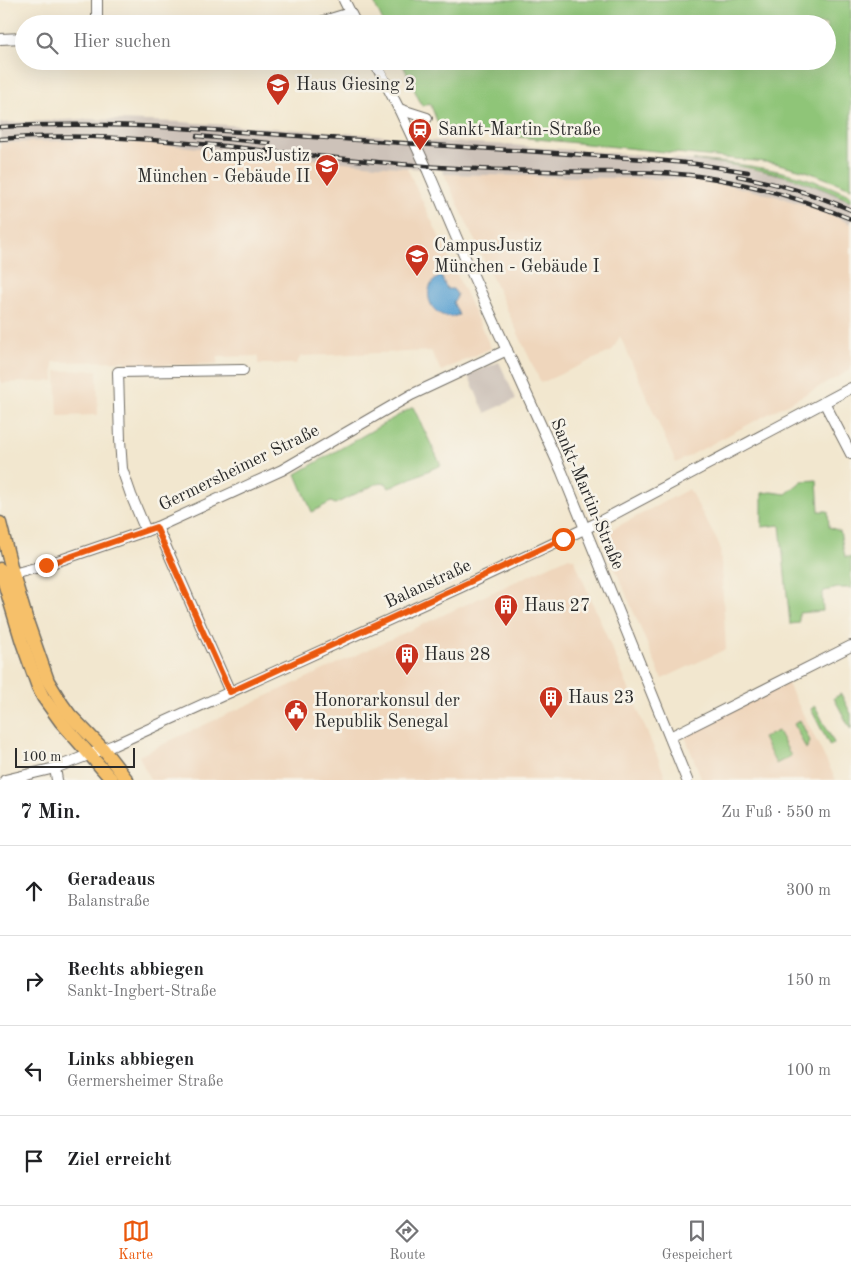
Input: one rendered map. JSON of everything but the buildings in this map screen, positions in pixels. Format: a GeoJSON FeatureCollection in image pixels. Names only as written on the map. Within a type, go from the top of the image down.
{"type":"FeatureCollection","features":[{"type":"Feature","properties":{"kind":"main road"},"geometry":{"type":"LineString","coordinates":[[0,524],[5,573],[22,642],[43,697],[60,722],[112,780]]}},
{"type":"Feature","properties":{"kind":"main road"},"geometry":{"type":"LineString","coordinates":[[5,573],[48,680],[62,704],[103,749],[127,780]]}},
{"type":"Feature","properties":{"kind":"street"},"geometry":{"type":"LineString","coordinates":[[96,0],[97,15]]}},
{"type":"Feature","properties":{"kind":"street"},"geometry":{"type":"LineString","coordinates":[[343,15],[350,13],[344,0]]}},
{"type":"Feature","properties":{"kind":"street"},"geometry":{"type":"LineString","coordinates":[[0,39],[15,38]]}},
{"type":"Feature","properties":{"kind":"street","name":"Sankt-Martin-Straße"},"geometry":{"type":"LineString","coordinates":[[379,70],[428,171],[559,466],[687,780]]}},
{"type":"Feature","properties":{"kind":"street"},"geometry":{"type":"LineString","coordinates":[[399,110],[427,118]]}},
{"type":"Feature","properties":{"kind":"street","name":"Germersheimer Straße"},"geometry":{"type":"LineString","coordinates":[[5,573],[46,565],[151,529],[282,470],[411,395],[507,350]]}},
{"type":"Feature","properties":{"kind":"street"},"geometry":{"type":"LineString","coordinates":[[230,692],[151,529],[131,495],[122,469],[118,372],[243,370]]}},
{"type":"Feature","properties":{"kind":"street","name":"Balanstraße"},"geometry":{"type":"LineString","coordinates":[[5,780],[54,768],[90,755],[585,529],[851,388]]}},
{"type":"Feature","properties":{"kind":"street"},"geometry":{"type":"LineString","coordinates":[[824,402],[851,454]]}},
{"type":"Feature","properties":{"kind":"street"},"geometry":{"type":"LineString","coordinates":[[670,737],[851,646]]}},
{"type":"Feature","properties":{"kind":"street"},"geometry":{"type":"LineString","coordinates":[[54,768],[57,780]]}},
{"type":"Feature","properties":{"kind":"shaded area"},"geometry":{"type":"Polygon","coordinates":[[[84,119],[258,127],[387,136],[394,139],[511,145],[715,163],[781,175],[826,190],[851,201],[851,224],[820,210],[779,197],[697,180],[444,174],[442,170],[147,143],[87,140],[0,143],[0,123],[84,119]]]}},
{"type":"Feature","properties":{"kind":"shaded area"},"geometry":{"type":"Polygon","coordinates":[[[87,140],[206,148],[407,168],[491,348],[441,371],[431,351],[301,356],[296,364],[258,364],[258,356],[218,357],[217,364],[126,366],[126,361],[53,362],[54,381],[0,383],[0,143],[87,140]]]}},
{"type":"Feature","properties":{"kind":"shaded area"},"geometry":{"type":"Polygon","coordinates":[[[444,174],[698,180],[779,197],[820,210],[851,224],[851,370],[676,463],[620,336],[612,351],[541,383],[444,174]]]}},
{"type":"Feature","properties":{"kind":"shaded area"},"geometry":{"type":"Polygon","coordinates":[[[499,362],[516,399],[485,413],[468,375],[499,362]]]}},
{"type":"Feature","properties":{"kind":"shaded area"},"geometry":{"type":"Polygon","coordinates":[[[97,370],[98,415],[58,416],[56,371],[97,370]]]}},
{"type":"Feature","properties":{"kind":"shaded area"},"geometry":{"type":"Polygon","coordinates":[[[689,489],[720,546],[726,649],[662,679],[601,535],[689,489]]]}},
{"type":"Feature","properties":{"kind":"shaded area"},"geometry":{"type":"Polygon","coordinates":[[[569,557],[574,559],[666,780],[150,780],[139,756],[569,557]]]}},
{"type":"Feature","properties":{"kind":"shaded area"},"geometry":{"type":"Polygon","coordinates":[[[786,680],[836,780],[702,780],[684,734],[786,680]]]}},
{"type":"Feature","properties":{"kind":"green space"},"geometry":{"type":"Polygon","coordinates":[[[373,0],[851,0],[851,188],[806,171],[775,163],[478,133],[439,126],[430,103],[422,106],[405,70],[836,70],[836,15],[380,15],[373,0]]]}},
{"type":"Feature","properties":{"kind":"green space"},"geometry":{"type":"Polygon","coordinates":[[[693,160],[774,170],[813,180],[851,196],[851,201],[808,183],[781,175],[693,160]]]}},
{"type":"Feature","properties":{"kind":"green space"},"geometry":{"type":"Polygon","coordinates":[[[413,407],[441,465],[389,488],[386,483],[376,484],[335,504],[331,502],[312,512],[296,474],[413,407]]]}},
{"type":"Feature","properties":{"kind":"green space"},"geometry":{"type":"Polygon","coordinates":[[[817,480],[819,511],[828,511],[829,527],[840,531],[845,557],[851,557],[851,588],[824,591],[822,596],[823,611],[799,613],[799,623],[790,624],[780,525],[762,527],[762,493],[786,494],[802,481],[817,480]]]}},
{"type":"Feature","properties":{"kind":"green space"},"geometry":{"type":"Polygon","coordinates":[[[841,694],[851,714],[851,730],[834,698],[841,694]]]}},
{"type":"Feature","properties":{"kind":"green space"},"geometry":{"type":"Polygon","coordinates":[[[815,706],[834,743],[830,746],[811,709],[815,706]]]}},
{"type":"Feature","properties":{"kind":"green space"},"geometry":{"type":"Polygon","coordinates":[[[800,720],[810,741],[806,749],[794,724],[800,720]]]}},
{"type":"Feature","properties":{"kind":"green space"},"geometry":{"type":"Polygon","coordinates":[[[778,731],[791,756],[776,764],[763,738],[778,731]]]}},
{"type":"Feature","properties":{"kind":"water"},"geometry":{"type":"Polygon","coordinates":[[[441,276],[447,289],[453,289],[457,294],[453,302],[459,315],[449,317],[441,315],[431,303],[429,288],[433,281],[441,276]]]}},
{"type":"Feature","properties":{"kind":"railway"},"geometry":{"type":"LineString","coordinates":[[0,127],[118,125],[196,129],[645,159],[748,172]]}},
{"type":"Feature","properties":{"kind":"railway"},"geometry":{"type":"LineString","coordinates":[[197,136],[269,143]]}},
{"type":"Feature","properties":{"kind":"railway"},"geometry":{"type":"LineString","coordinates":[[0,139],[28,137],[140,139],[439,167],[641,172],[687,175],[738,183],[776,193],[851,219]]}},
{"type":"Feature","properties":{"kind":"railway"},"geometry":{"type":"LineString","coordinates":[[738,176],[795,190],[851,210]]}},
{"type":"Feature","properties":{"kind":"place","name":"Haus Giesing 2"},"geometry":{"type":"Point","coordinates":[278,106]}},
{"type":"Feature","properties":{"kind":"place","name":"Sankt-Martin-Straße"},"geometry":{"type":"Point","coordinates":[420,151]}},
{"type":"Feature","properties":{"kind":"place","name":"CampusJustiz München - Gebäude II"},"geometry":{"type":"Point","coordinates":[327,187]}},
{"type":"Feature","properties":{"kind":"place","name":"CampusJustiz München - Gebäude I"},"geometry":{"type":"Point","coordinates":[417,277]}},
{"type":"Feature","properties":{"kind":"place","name":"Haus 27"},"geometry":{"type":"Point","coordinates":[506,627]}},
{"type":"Feature","properties":{"kind":"place","name":"Haus 28"},"geometry":{"type":"Point","coordinates":[407,676]}},
{"type":"Feature","properties":{"kind":"place","name":"Haus 23"},"geometry":{"type":"Point","coordinates":[551,719]}},
{"type":"Feature","properties":{"kind":"place","name":"Honorarkonsul der Republik Senegal"},"geometry":{"type":"Point","coordinates":[296,732]}},
{"type":"Feature","properties":{"kind":"route"},"geometry":{"type":"LineString","coordinates":[[46,565],[156,527],[230,692],[563,539]]}}]}
